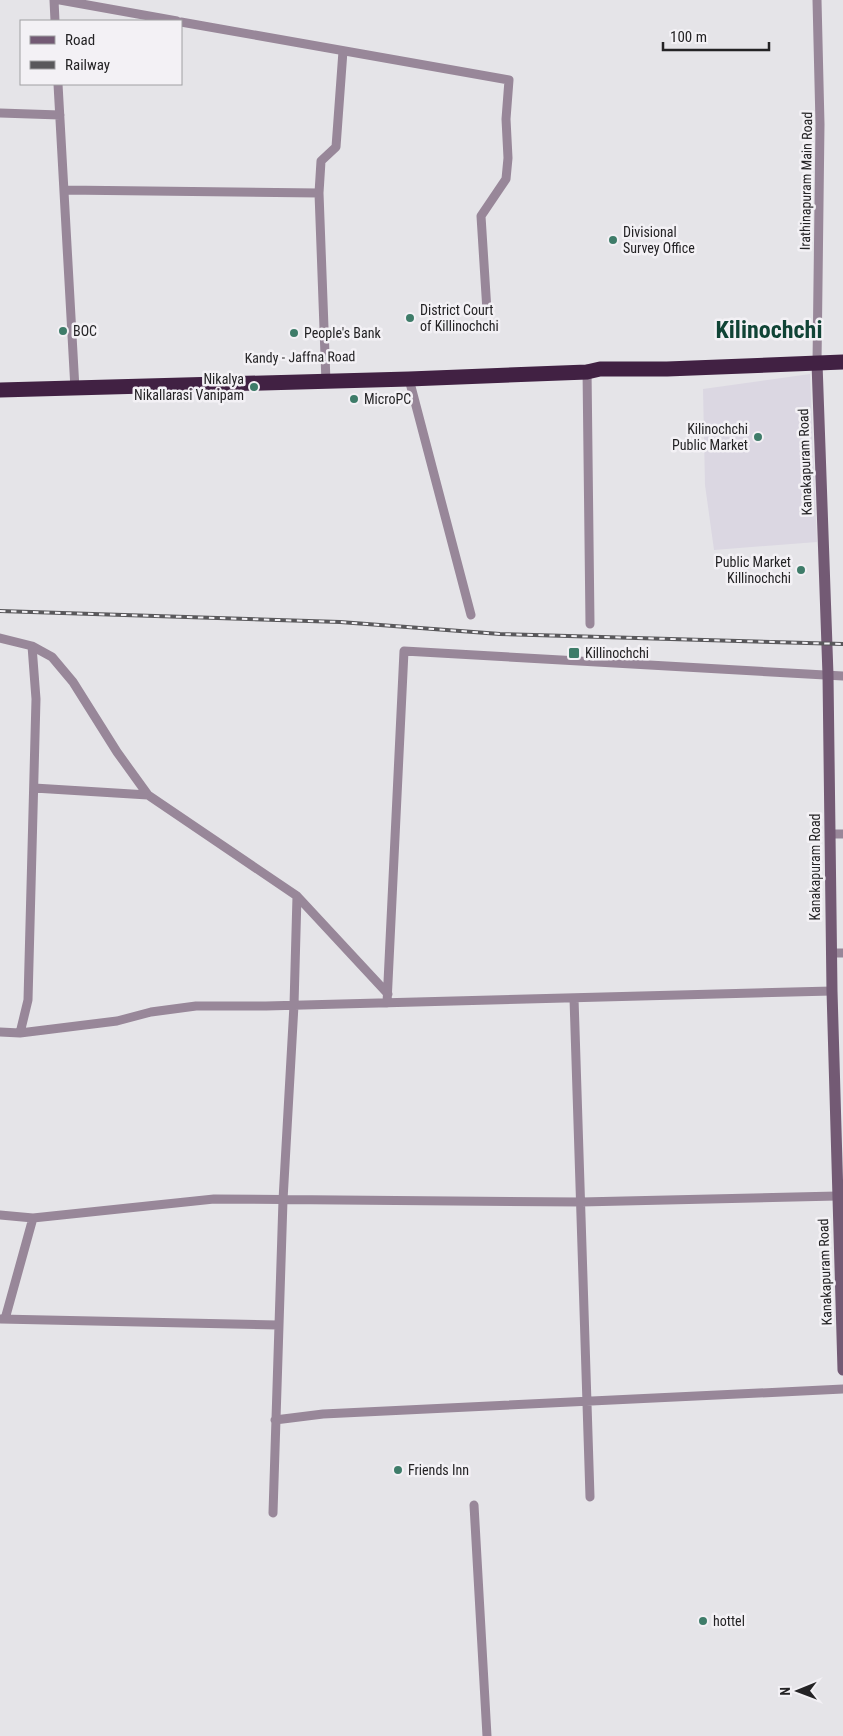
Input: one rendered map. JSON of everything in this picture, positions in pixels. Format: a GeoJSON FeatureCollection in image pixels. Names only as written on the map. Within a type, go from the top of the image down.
{"type":"FeatureCollection","features":[{"type":"Feature","properties":{"kind":"highway","name":"Kandy - Jaffna Road"},"geometry":{"type":"LineString","coordinates":[[0,390],[75,384],[591,369],[667,369],[843,362]]}},
{"type":"Feature","properties":{"kind":"highway","name":"Kandy - Jaffna Road"},"geometry":{"type":"LineString","coordinates":[[326,377],[409,380],[591,369]]}},
{"type":"Feature","properties":{"kind":"highway","name":"Kandy - Jaffna Road"},"geometry":{"type":"LineString","coordinates":[[0,381],[75,384]]}},
{"type":"Feature","properties":{"kind":"street"},"geometry":{"type":"LineString","coordinates":[[54,0],[55,20]]}},
{"type":"Feature","properties":{"kind":"street"},"geometry":{"type":"LineString","coordinates":[[60,0],[171,20]]}},
{"type":"Feature","properties":{"kind":"street","name":"Irathinapuram Main Road"},"geometry":{"type":"LineString","coordinates":[[817,0],[820,124],[817,363]]}},
{"type":"Feature","properties":{"kind":"street"},"geometry":{"type":"LineString","coordinates":[[182,22],[509,80],[506,119],[508,158],[506,179],[481,216],[487,311]]}},
{"type":"Feature","properties":{"kind":"street"},"geometry":{"type":"LineString","coordinates":[[326,377],[319,193],[321,160],[336,147],[343,52]]}},
{"type":"Feature","properties":{"kind":"street"},"geometry":{"type":"LineString","coordinates":[[58,85],[75,384]]}},
{"type":"Feature","properties":{"kind":"street"},"geometry":{"type":"LineString","coordinates":[[0,113],[60,114]]}},
{"type":"Feature","properties":{"kind":"street"},"geometry":{"type":"LineString","coordinates":[[64,190],[319,193]]}},
{"type":"Feature","properties":{"kind":"street","name":"Kanakapuram Road"},"geometry":{"type":"LineString","coordinates":[[817,363],[828,675],[831,953],[837,1196],[841,1225],[843,1370]]}},
{"type":"Feature","properties":{"kind":"street"},"geometry":{"type":"LineString","coordinates":[[590,624],[591,369]]}},
{"type":"Feature","properties":{"kind":"street"},"geometry":{"type":"LineString","coordinates":[[409,380],[471,615]]}},
{"type":"Feature","properties":{"kind":"street"},"geometry":{"type":"LineString","coordinates":[[0,638],[32,646],[52,657],[73,682],[117,752],[148,795],[298,896],[388,998]]}},
{"type":"Feature","properties":{"kind":"street"},"geometry":{"type":"LineString","coordinates":[[20,1033],[28,1000],[36,699],[32,646]]}},
{"type":"Feature","properties":{"kind":"street"},"geometry":{"type":"LineString","coordinates":[[388,998],[404,651],[843,676]]}},
{"type":"Feature","properties":{"kind":"street"},"geometry":{"type":"LineString","coordinates":[[34,788],[148,795]]}},
{"type":"Feature","properties":{"kind":"street"},"geometry":{"type":"LineString","coordinates":[[830,834],[843,834]]}},
{"type":"Feature","properties":{"kind":"street"},"geometry":{"type":"LineString","coordinates":[[272,1513],[283,1200],[298,896]]}},
{"type":"Feature","properties":{"kind":"street"},"geometry":{"type":"LineString","coordinates":[[831,953],[843,952]]}},
{"type":"Feature","properties":{"kind":"street"},"geometry":{"type":"LineString","coordinates":[[0,1032],[20,1033],[117,1021],[151,1012],[196,1006],[294,1005],[388,998],[574,998],[832,991]]}},
{"type":"Feature","properties":{"kind":"street"},"geometry":{"type":"LineString","coordinates":[[574,998],[590,1497]]}},
{"type":"Feature","properties":{"kind":"street"},"geometry":{"type":"LineString","coordinates":[[0,1215],[33,1218],[214,1199],[581,1202],[837,1196]]}},
{"type":"Feature","properties":{"kind":"street"},"geometry":{"type":"LineString","coordinates":[[33,1218],[2,1319],[278,1325]]}},
{"type":"Feature","properties":{"kind":"street"},"geometry":{"type":"LineString","coordinates":[[275,1420],[323,1414],[843,1389]]}},
{"type":"Feature","properties":{"kind":"street"},"geometry":{"type":"LineString","coordinates":[[474,1505],[487,1736]]}},
{"type":"Feature","properties":{"kind":"shaded area","name":"Kilinochchi Public Market"},"geometry":{"type":"Polygon","coordinates":[[[810,374],[817,542],[714,550],[705,485],[703,389],[810,374]]]}},
{"type":"Feature","properties":{"kind":"railway"},"geometry":{"type":"LineString","coordinates":[[0,611],[340,622],[500,634],[843,644]]}},
{"type":"Feature","properties":{"kind":"place","name":"Divisional Survey Office"},"geometry":{"type":"Point","coordinates":[613,240]}},
{"type":"Feature","properties":{"kind":"place","name":"District Court of Killinochchi"},"geometry":{"type":"Point","coordinates":[410,318]}},
{"type":"Feature","properties":{"kind":"place","name":"BOC"},"geometry":{"type":"Point","coordinates":[63,331]}},
{"type":"Feature","properties":{"kind":"place","name":"People's Bank"},"geometry":{"type":"Point","coordinates":[294,333]}},
{"type":"Feature","properties":{"kind":"place","name":"Nikalya Nikallarasi Vanipam"},"geometry":{"type":"Point","coordinates":[254,387]}},
{"type":"Feature","properties":{"kind":"place","name":"MicroPC"},"geometry":{"type":"Point","coordinates":[354,399]}},
{"type":"Feature","properties":{"kind":"place","name":"Kilinochchi Public Market"},"geometry":{"type":"Point","coordinates":[758,437]}},
{"type":"Feature","properties":{"kind":"place","name":"Public Market Killinochchi"},"geometry":{"type":"Point","coordinates":[801,570]}},
{"type":"Feature","properties":{"kind":"place","name":"Killinochchi"},"geometry":{"type":"Point","coordinates":[574,653]}},
{"type":"Feature","properties":{"kind":"place","name":"Friends Inn"},"geometry":{"type":"Point","coordinates":[398,1470]}},
{"type":"Feature","properties":{"kind":"place","name":"hottel"},"geometry":{"type":"Point","coordinates":[703,1621]}},
{"type":"Feature","properties":{"kind":"district","name":"Kilinochchi"},"geometry":{"type":"Point","coordinates":[769,330]}}]}
